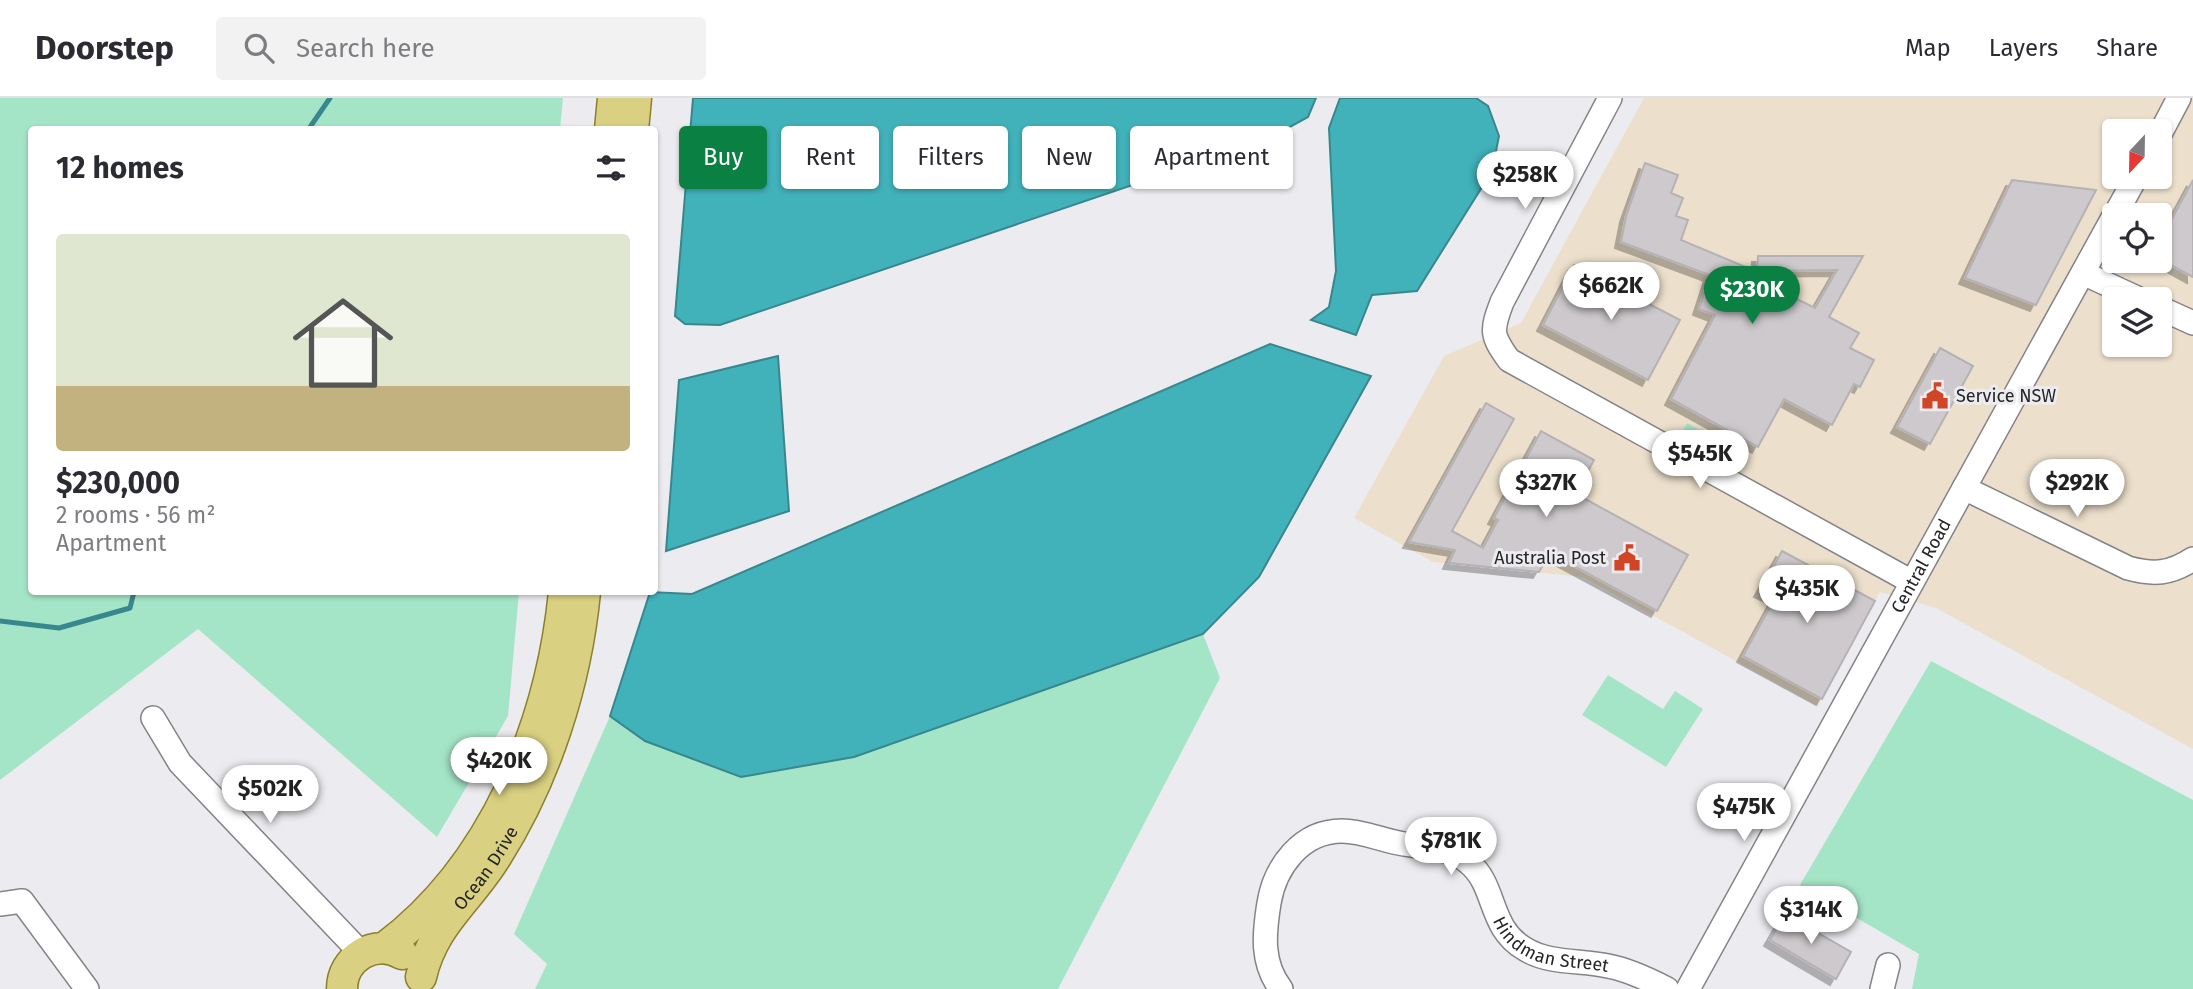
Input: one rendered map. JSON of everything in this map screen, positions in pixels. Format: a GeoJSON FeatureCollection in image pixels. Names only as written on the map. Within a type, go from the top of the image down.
{"type":"FeatureCollection","features":[{"type":"Feature","properties":{"kind":"main road"},"geometry":{"type":"LineString","coordinates":[[610,126],[613,98]]}},
{"type":"Feature","properties":{"kind":"main road"},"geometry":{"type":"LineString","coordinates":[[632,126],[636,98]]}},
{"type":"Feature","properties":{"kind":"main road","name":"Ocean Drive"},"geometry":{"type":"LineString","coordinates":[[341,987],[345,972],[418,921],[476,851],[520,770],[551,669],[563,595]]}},
{"type":"Feature","properties":{"kind":"main road","name":"Ocean Drive"},"geometry":{"type":"LineString","coordinates":[[421,983],[435,936],[496,858],[537,779],[566,696],[584,595]]}},
{"type":"Feature","properties":{"kind":"main road"},"geometry":{"type":"LineString","coordinates":[[373,950],[407,957],[421,983]]}},
{"type":"Feature","properties":{"kind":"street"},"geometry":{"type":"LineString","coordinates":[[1610,98],[1502,302],[1494,324],[1494,339],[1509,360],[1912,582]]}},
{"type":"Feature","properties":{"kind":"street"},"geometry":{"type":"LineString","coordinates":[[2168,119],[2179,98]]}},
{"type":"Feature","properties":{"kind":"street","name":"Central Road"},"geometry":{"type":"LineString","coordinates":[[1688,989],[2102,238]]}},
{"type":"Feature","properties":{"kind":"street"},"geometry":{"type":"LineString","coordinates":[[2083,273],[2113,287]]}},
{"type":"Feature","properties":{"kind":"street"},"geometry":{"type":"LineString","coordinates":[[2172,313],[2193,323]]}},
{"type":"Feature","properties":{"kind":"street"},"geometry":{"type":"LineString","coordinates":[[1964,488],[2128,568],[2148,574],[2164,573],[2193,559]]}},
{"type":"Feature","properties":{"kind":"street"},"geometry":{"type":"LineString","coordinates":[[153,718],[180,763],[373,950]]}},
{"type":"Feature","properties":{"kind":"street","name":"Hindman Street"},"geometry":{"type":"LineString","coordinates":[[1281,989],[1266,962],[1265,937],[1275,877],[1284,863],[1303,844],[1319,835],[1341,831],[1453,852],[1482,875],[1496,918],[1509,936],[1526,950],[1550,958],[1631,972],[1667,989]]}},
{"type":"Feature","properties":{"kind":"street"},"geometry":{"type":"LineString","coordinates":[[0,904],[22,901],[88,989]]}},
{"type":"Feature","properties":{"kind":"street"},"geometry":{"type":"LineString","coordinates":[[1882,989],[1888,965]]}},
{"type":"Feature","properties":{"kind":"shaded area"},"geometry":{"type":"Polygon","coordinates":[[[1644,98],[2193,98],[2193,749],[1936,608],[1880,592],[1818,706],[1583,577],[1433,562],[1354,518],[1444,356],[1521,323],[1644,98]]]}},
{"type":"Feature","properties":{"kind":"green space"},"geometry":{"type":"Polygon","coordinates":[[[0,98],[563,98],[560,126],[28,126],[28,595],[519,595],[508,716],[437,837],[198,629],[0,780],[0,98]]]}},
{"type":"Feature","properties":{"kind":"green space"},"geometry":{"type":"Polygon","coordinates":[[[1687,423],[1721,442],[1714,455],[1680,436],[1687,423]]]}},
{"type":"Feature","properties":{"kind":"green space"},"geometry":{"type":"Polygon","coordinates":[[[1203,634],[1220,678],[1058,989],[535,989],[547,964],[514,934],[610,716],[645,741],[741,777],[854,757],[1203,634]]]}},
{"type":"Feature","properties":{"kind":"green space"},"geometry":{"type":"Polygon","coordinates":[[[1931,661],[2193,800],[2193,989],[1912,989],[1919,954],[1800,885],[1931,661]]]}},
{"type":"Feature","properties":{"kind":"green space"},"geometry":{"type":"Polygon","coordinates":[[[1608,675],[1663,709],[1675,691],[1703,709],[1666,767],[1582,715],[1608,675]]]}},
{"type":"Feature","properties":{"kind":"water"},"geometry":{"type":"Polygon","coordinates":[[[693,98],[1316,98],[1308,117],[1292,126],[1130,126],[1130,186],[720,325],[685,324],[675,316],[685,189],[767,189],[767,126],[691,126],[693,98]]]}},
{"type":"Feature","properties":{"kind":"water"},"geometry":{"type":"Polygon","coordinates":[[[1340,98],[1476,98],[1488,106],[1499,136],[1492,171],[1417,291],[1372,295],[1356,335],[1311,320],[1329,307],[1336,271],[1329,128],[1340,98]]]}},
{"type":"Feature","properties":{"kind":"water"},"geometry":{"type":"Polygon","coordinates":[[[1270,344],[1371,376],[1259,577],[1203,634],[854,757],[741,777],[645,741],[610,716],[649,595],[658,595],[658,592],[692,594],[1270,344]]]}},
{"type":"Feature","properties":{"kind":"water"},"geometry":{"type":"Polygon","coordinates":[[[778,356],[789,511],[666,551],[679,380],[778,356]]]}},
{"type":"Feature","properties":{"kind":"building"},"geometry":{"type":"Polygon","coordinates":[[[1645,163],[1678,175],[1671,193],[1683,198],[1676,216],[1688,220],[1681,240],[1755,271],[1740,271],[1815,308],[1837,270],[1757,271],[1758,256],[1863,256],[1829,317],[1859,333],[1850,348],[1874,360],[1860,387],[1854,384],[1832,425],[1784,399],[1758,447],[1671,399],[1715,315],[1699,309],[1710,275],[1621,242],[1626,216],[1645,163]]]}},
{"type":"Feature","properties":{"kind":"building"},"geometry":{"type":"Polygon","coordinates":[[[2012,180],[2096,190],[2036,305],[1965,278],[2012,180]]]}},
{"type":"Feature","properties":{"kind":"building"},"geometry":{"type":"Polygon","coordinates":[[[2193,180],[2193,277],[2172,266],[2172,219],[2193,180]]]}},
{"type":"Feature","properties":{"kind":"building"},"geometry":{"type":"Polygon","coordinates":[[[1574,265],[1680,320],[1648,380],[1543,325],[1574,265]]]}},
{"type":"Feature","properties":{"kind":"building","name":"Service NSW"},"geometry":{"type":"Polygon","coordinates":[[[1940,348],[1973,366],[1930,444],[1897,427],[1940,348]]]}},
{"type":"Feature","properties":{"kind":"building"},"geometry":{"type":"Polygon","coordinates":[[[1486,403],[1514,419],[1452,531],[1483,548],[1498,520],[1494,518],[1541,431],[1594,460],[1576,494],[1688,555],[1657,611],[1550,553],[1539,572],[1449,563],[1455,550],[1409,542],[1486,403]]]}},
{"type":"Feature","properties":{"kind":"building"},"geometry":{"type":"Polygon","coordinates":[[[1782,551],[1875,601],[1822,699],[1743,656],[1775,598],[1760,591],[1782,551]]]}},
{"type":"Feature","properties":{"kind":"building"},"geometry":{"type":"Polygon","coordinates":[[[1785,914],[1851,952],[1836,979],[1770,940],[1785,914]]]}},
{"type":"Feature","properties":{"kind":"waterway"},"geometry":{"type":"LineString","coordinates":[[311,126],[330,98]]}},
{"type":"Feature","properties":{"kind":"waterway"},"geometry":{"type":"LineString","coordinates":[[0,621],[59,628],[130,608],[133,595]]}},
{"type":"Feature","properties":{"kind":"place","name":"Service NSW"},"geometry":{"type":"Point","coordinates":[1935,396]}},
{"type":"Feature","properties":{"kind":"place","name":"Australia Post"},"geometry":{"type":"Point","coordinates":[1627,558]}}]}
